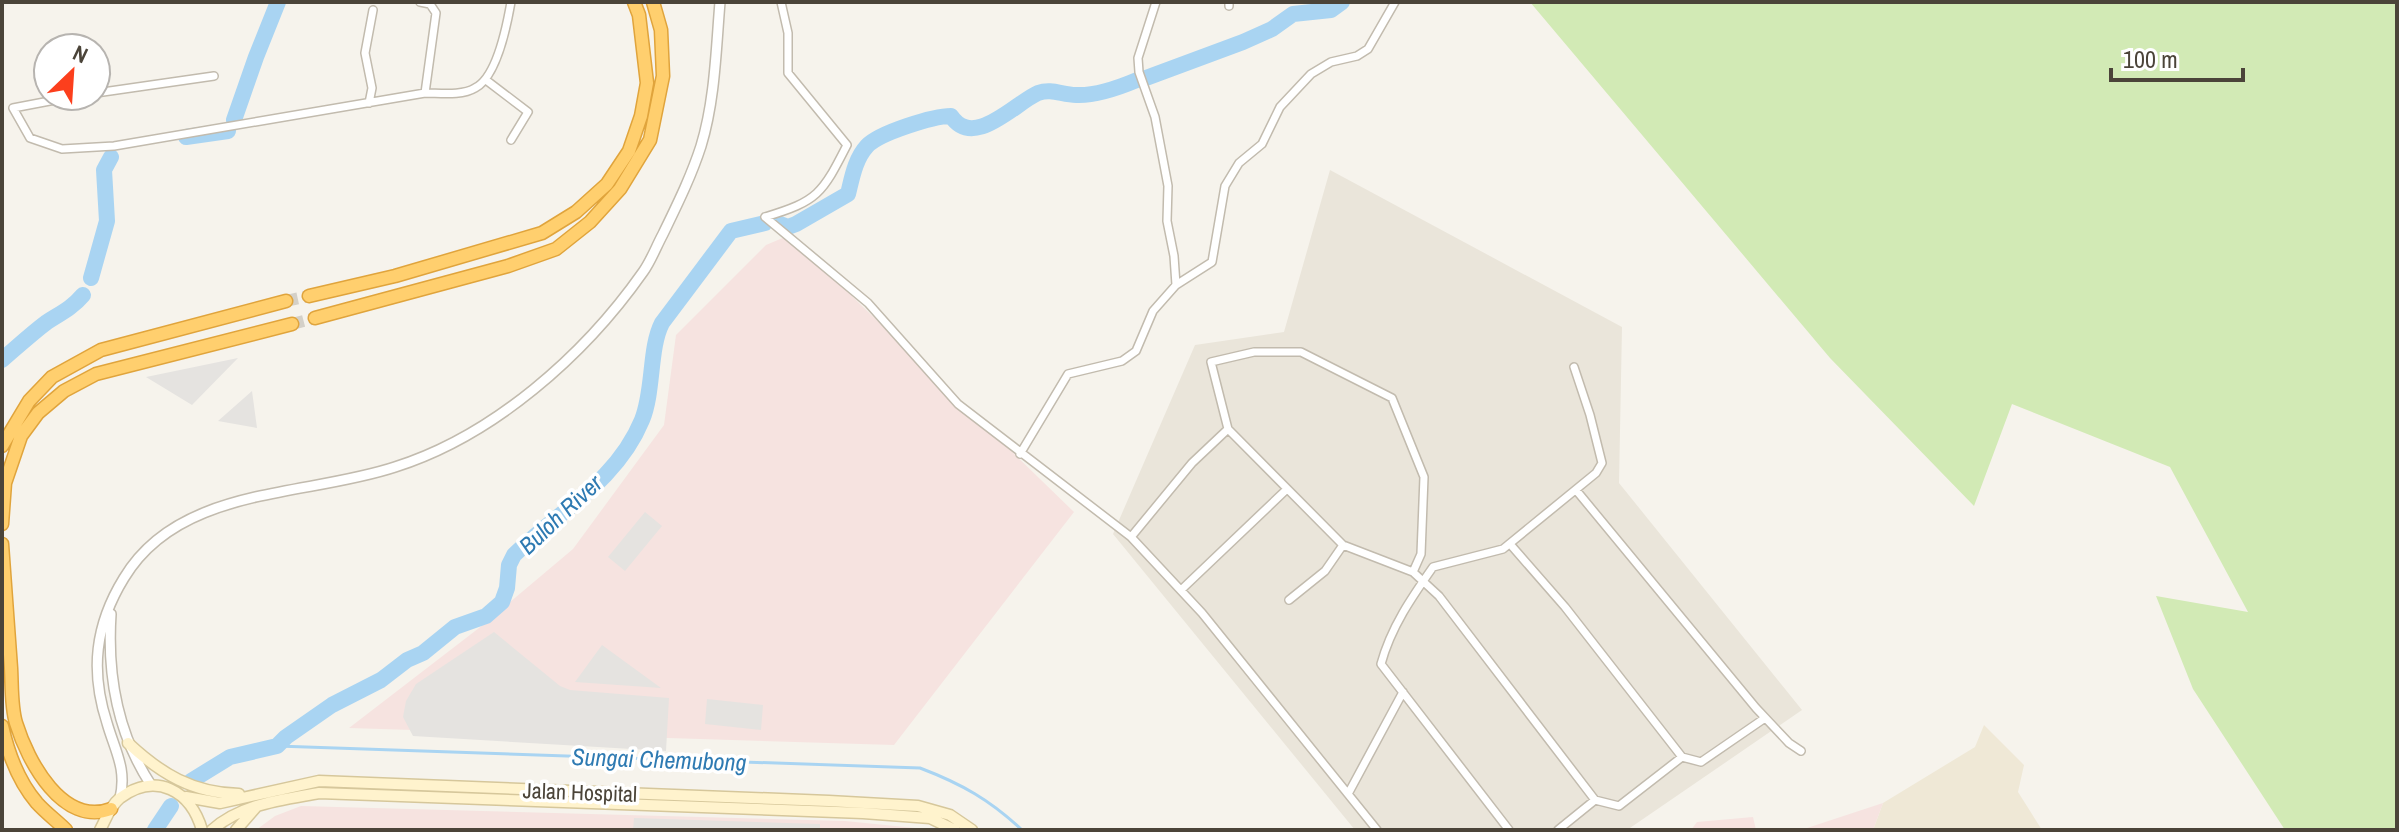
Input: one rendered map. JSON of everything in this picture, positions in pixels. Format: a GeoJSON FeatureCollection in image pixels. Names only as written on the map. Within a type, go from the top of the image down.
{"type":"FeatureCollection","features":[{"type":"Feature","properties":{"kind":"highway"},"geometry":{"type":"LineString","coordinates":[[309,296],[395,276],[542,233],[576,212],[607,184],[629,151],[641,116],[647,83],[639,15],[634,2]]}},
{"type":"Feature","properties":{"kind":"highway"},"geometry":{"type":"LineString","coordinates":[[315,318],[508,266],[556,249],[590,222],[620,189],[650,140],[663,76],[661,30],[653,2]]}},
{"type":"Feature","properties":{"kind":"highway"},"geometry":{"type":"LineString","coordinates":[[2,446],[29,401],[52,377],[101,350],[286,301]]}},
{"type":"Feature","properties":{"kind":"highway"},"geometry":{"type":"LineString","coordinates":[[2,524],[5,483],[21,436],[38,413],[64,391],[96,374],[292,324]]}},
{"type":"Feature","properties":{"kind":"highway"},"geometry":{"type":"LineString","coordinates":[[177,330],[182,352]]}},
{"type":"Feature","properties":{"kind":"highway"},"geometry":{"type":"LineString","coordinates":[[2,544],[15,721],[37,769],[63,802],[86,813],[98,814],[115,804]]}},
{"type":"Feature","properties":{"kind":"highway"},"geometry":{"type":"LineString","coordinates":[[2,726],[9,756],[37,803],[66,830]]}},
{"type":"Feature","properties":{"kind":"main road"},"geometry":{"type":"LineString","coordinates":[[128,743],[152,765],[199,789],[258,800],[236,830]]}},
{"type":"Feature","properties":{"kind":"main road","name":"Jalan Hospital"},"geometry":{"type":"LineString","coordinates":[[212,830],[258,800],[319,781],[918,806],[950,815],[972,830]]}},
{"type":"Feature","properties":{"kind":"main road"},"geometry":{"type":"LineString","coordinates":[[100,830],[115,804],[151,785]]}},
{"type":"Feature","properties":{"kind":"main road","name":"Jalan Hospital"},"geometry":{"type":"LineString","coordinates":[[151,785],[168,788],[186,797],[220,803],[319,793],[404,795],[863,813],[930,818],[955,830]]}},
{"type":"Feature","properties":{"kind":"main road"},"geometry":{"type":"LineString","coordinates":[[186,797],[196,812],[202,830]]}},
{"type":"Feature","properties":{"kind":"main road"},"geometry":{"type":"LineString","coordinates":[[37,803],[55,830]]}},
{"type":"Feature","properties":{"kind":"street"},"geometry":{"type":"LineString","coordinates":[[420,2],[430,4],[436,13],[425,93]]}},
{"type":"Feature","properties":{"kind":"street"},"geometry":{"type":"LineString","coordinates":[[32,104],[13,108],[30,138],[62,149],[114,146],[425,93],[474,90],[486,80],[504,34],[511,2]]}},
{"type":"Feature","properties":{"kind":"street"},"geometry":{"type":"LineString","coordinates":[[115,804],[123,784],[121,760],[96,687],[98,647],[102,627],[133,564],[152,544],[194,516],[250,499],[394,468],[438,451],[508,410],[588,339],[644,271],[688,182],[710,106],[720,2]]}},
{"type":"Feature","properties":{"kind":"street"},"geometry":{"type":"LineString","coordinates":[[781,2],[788,33],[788,73],[847,145],[827,185],[801,206],[765,217],[868,303],[958,404],[1131,537],[1181,590],[1377,830]]}},
{"type":"Feature","properties":{"kind":"street"},"geometry":{"type":"LineString","coordinates":[[1156,2],[1138,58],[1139,72],[1155,117],[1168,186],[1167,221],[1176,285]]}},
{"type":"Feature","properties":{"kind":"street"},"geometry":{"type":"LineString","coordinates":[[1020,454],[1068,374],[1122,361],[1136,351],[1153,311],[1176,285],[1212,262],[1225,186],[1239,163],[1262,144],[1280,107],[1311,74],[1331,62],[1357,56],[1368,49],[1395,2]]}},
{"type":"Feature","properties":{"kind":"street"},"geometry":{"type":"LineString","coordinates":[[369,103],[372,88],[365,53],[373,10]]}},
{"type":"Feature","properties":{"kind":"street"},"geometry":{"type":"LineString","coordinates":[[112,91],[214,76]]}},
{"type":"Feature","properties":{"kind":"street"},"geometry":{"type":"LineString","coordinates":[[486,80],[528,112],[511,140]]}},
{"type":"Feature","properties":{"kind":"street"},"geometry":{"type":"LineString","coordinates":[[1413,572],[1421,554],[1424,477],[1392,398],[1301,352],[1254,352],[1211,362],[1228,429],[1343,545],[1413,572],[1439,596],[1595,800],[1619,806],[1682,757]]}},
{"type":"Feature","properties":{"kind":"street"},"geometry":{"type":"LineString","coordinates":[[1509,830],[1381,664],[1388,639],[1433,567],[1503,549],[1596,473],[1602,463],[1574,367]]}},
{"type":"Feature","properties":{"kind":"street"},"geometry":{"type":"LineString","coordinates":[[1131,537],[1192,463],[1228,429]]}},
{"type":"Feature","properties":{"kind":"street"},"geometry":{"type":"LineString","coordinates":[[1181,590],[1287,489]]}},
{"type":"Feature","properties":{"kind":"street"},"geometry":{"type":"LineString","coordinates":[[1576,490],[1765,718],[1801,751]]}},
{"type":"Feature","properties":{"kind":"street"},"geometry":{"type":"LineString","coordinates":[[1510,544],[1565,607],[1682,757],[1701,762],[1765,718]]}},
{"type":"Feature","properties":{"kind":"street"},"geometry":{"type":"LineString","coordinates":[[1289,600],[1325,571],[1343,545]]}},
{"type":"Feature","properties":{"kind":"street"},"geometry":{"type":"LineString","coordinates":[[111,607],[110,676],[128,743],[151,785]]}},
{"type":"Feature","properties":{"kind":"street"},"geometry":{"type":"LineString","coordinates":[[1348,794],[1403,692]]}},
{"type":"Feature","properties":{"kind":"street"},"geometry":{"type":"LineString","coordinates":[[1558,830],[1595,800]]}},
{"type":"Feature","properties":{"kind":"shaded area"},"geometry":{"type":"Polygon","coordinates":[[[1330,170],[1622,327],[1619,483],[1802,710],[1627,830],[1355,830],[1113,534],[1195,345],[1284,332],[1330,170]]]}},
{"type":"Feature","properties":{"kind":"shaded area"},"geometry":{"type":"Polygon","coordinates":[[[785,237],[825,270],[1074,512],[894,745],[349,728],[479,628],[573,549],[664,425],[676,335],[766,245],[785,237]]]}},
{"type":"Feature","properties":{"kind":"shaded area"},"geometry":{"type":"Polygon","coordinates":[[[238,358],[192,405],[146,377],[238,358]]]}},
{"type":"Feature","properties":{"kind":"shaded area"},"geometry":{"type":"Polygon","coordinates":[[[252,391],[257,428],[218,421],[252,391]]]}},
{"type":"Feature","properties":{"kind":"shaded area"},"geometry":{"type":"Polygon","coordinates":[[[645,512],[662,526],[625,571],[608,557],[645,512]]]}},
{"type":"Feature","properties":{"kind":"shaded area"},"geometry":{"type":"Polygon","coordinates":[[[494,632],[560,686],[570,690],[669,698],[666,751],[413,736],[403,717],[406,701],[416,684],[494,632]]]}},
{"type":"Feature","properties":{"kind":"shaded area"},"geometry":{"type":"Polygon","coordinates":[[[602,645],[661,688],[575,682],[602,645]]]}},
{"type":"Feature","properties":{"kind":"shaded area"},"geometry":{"type":"Polygon","coordinates":[[[707,699],[763,705],[761,730],[705,724],[707,699]]]}},
{"type":"Feature","properties":{"kind":"shaded area"},"geometry":{"type":"Polygon","coordinates":[[[1984,725],[2024,765],[2018,792],[2042,830],[1873,830],[1883,803],[1975,747],[1984,725]]]}},
{"type":"Feature","properties":{"kind":"shaded area"},"geometry":{"type":"Polygon","coordinates":[[[1883,803],[1873,830],[1801,830],[1883,803]]]}},
{"type":"Feature","properties":{"kind":"shaded area"},"geometry":{"type":"Polygon","coordinates":[[[301,806],[845,821],[935,830],[256,830],[275,816],[301,806]]]}},
{"type":"Feature","properties":{"kind":"shaded area"},"geometry":{"type":"Polygon","coordinates":[[[1753,817],[1756,830],[1691,830],[1697,822],[1753,817]]]}},
{"type":"Feature","properties":{"kind":"shaded area"},"geometry":{"type":"Polygon","coordinates":[[[634,818],[820,824],[820,830],[633,830],[634,818]]]}},
{"type":"Feature","properties":{"kind":"green space"},"geometry":{"type":"Polygon","coordinates":[[[1530,2],[2397,2],[2397,830],[2285,830],[2193,689],[2156,596],[2248,612],[2170,467],[2012,404],[1974,506],[1830,358],[1530,2]]]}},
{"type":"Feature","properties":{"kind":"waterway"},"geometry":{"type":"LineString","coordinates":[[234,120],[278,2]]}},
{"type":"Feature","properties":{"kind":"waterway","name":"Buloh River"},"geometry":{"type":"LineString","coordinates":[[1146,78],[1243,42],[1272,29],[1293,14],[1331,10],[1342,2]]}},
{"type":"Feature","properties":{"kind":"waterway","name":"Buloh River"},"geometry":{"type":"LineString","coordinates":[[780,224],[788,227],[796,224],[848,194],[854,169],[863,151],[873,141],[894,131],[951,116],[960,125],[971,128],[983,126],[1038,93],[1091,94],[1137,80]]}},
{"type":"Feature","properties":{"kind":"waterway"},"geometry":{"type":"LineString","coordinates":[[186,137],[228,131]]}},
{"type":"Feature","properties":{"kind":"waterway"},"geometry":{"type":"LineString","coordinates":[[91,278],[107,221],[104,170],[111,157]]}},
{"type":"Feature","properties":{"kind":"waterway","name":"Buloh River"},"geometry":{"type":"LineString","coordinates":[[191,781],[230,757],[277,746],[332,705],[381,680],[407,660],[423,653],[455,627],[486,616],[502,602],[514,555],[586,494],[618,461],[631,442],[646,409],[655,345],[662,323],[731,231],[765,223]]}},
{"type":"Feature","properties":{"kind":"waterway"},"geometry":{"type":"LineString","coordinates":[[2,360],[83,295]]}},
{"type":"Feature","properties":{"kind":"waterway","name":"Sungai Chemubong"},"geometry":{"type":"LineString","coordinates":[[277,746],[920,768],[975,794],[1022,830]]}},
{"type":"Feature","properties":{"kind":"waterway","name":"Buloh River"},"geometry":{"type":"LineString","coordinates":[[155,830],[171,806]]}},
{"type":"Feature","properties":{"kind":"tunnel"},"geometry":{"type":"LineString","coordinates":[[286,301],[309,296]]}},
{"type":"Feature","properties":{"kind":"tunnel"},"geometry":{"type":"LineString","coordinates":[[292,324],[315,318]]}}]}
